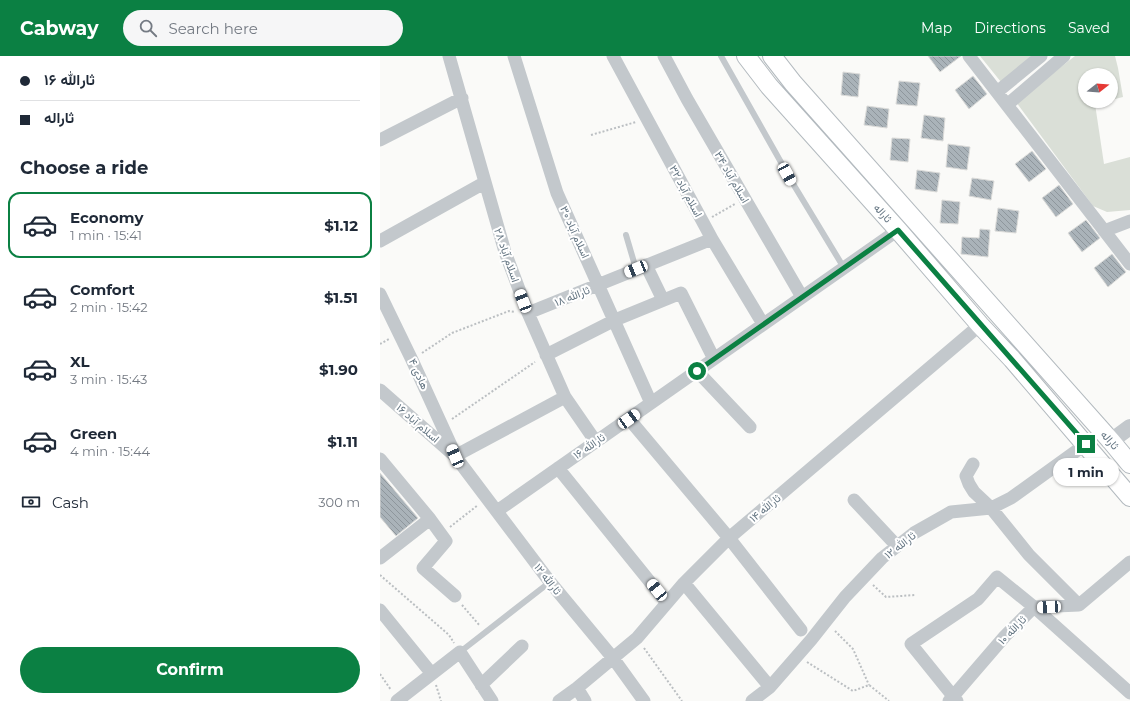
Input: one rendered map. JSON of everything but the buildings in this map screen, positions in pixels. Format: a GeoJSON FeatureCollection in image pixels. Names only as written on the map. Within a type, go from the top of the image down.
{"type":"FeatureCollection","features":[{"type":"Feature","properties":{"kind":"main road","name":"ثاراله"},"geometry":{"type":"LineString","coordinates":[[746,56],[769,86],[898,230],[980,325],[1012,359],[1130,497]]}},
{"type":"Feature","properties":{"kind":"main road","name":"ثاراله"},"geometry":{"type":"LineString","coordinates":[[772,56],[793,83],[841,138],[1130,464]]}},
{"type":"Feature","properties":{"kind":"main road"},"geometry":{"type":"LineString","coordinates":[[826,151],[841,138]]}},
{"type":"Feature","properties":{"kind":"street","name":"اسلام آباد ۲۸"},"geometry":{"type":"LineString","coordinates":[[449,56],[462,98],[484,183],[505,252],[528,313],[565,397],[596,442]]}},
{"type":"Feature","properties":{"kind":"street","name":"اسلام آباد ۳۰"},"geometry":{"type":"LineString","coordinates":[[514,56],[557,193],[651,403]]}},
{"type":"Feature","properties":{"kind":"street","name":"اسلام آباد ۳۲"},"geometry":{"type":"LineString","coordinates":[[613,56],[712,239],[763,324]]}},
{"type":"Feature","properties":{"kind":"street","name":"اسلام آباد ۳۴"},"geometry":{"type":"LineString","coordinates":[[664,56],[802,297]]}},
{"type":"Feature","properties":{"kind":"street"},"geometry":{"type":"LineString","coordinates":[[969,56],[1130,264]]}},
{"type":"Feature","properties":{"kind":"street"},"geometry":{"type":"LineString","coordinates":[[997,92],[1041,56]]}},
{"type":"Feature","properties":{"kind":"street"},"geometry":{"type":"LineString","coordinates":[[1007,105],[1064,56]]}},
{"type":"Feature","properties":{"kind":"street"},"geometry":{"type":"LineString","coordinates":[[380,140],[462,98]]}},
{"type":"Feature","properties":{"kind":"street"},"geometry":{"type":"LineString","coordinates":[[380,241],[484,183]]}},
{"type":"Feature","properties":{"kind":"street"},"geometry":{"type":"LineString","coordinates":[[1104,231],[1130,221]]}},
{"type":"Feature","properties":{"kind":"street","name":"ثارالله ۱۶"},"geometry":{"type":"LineString","coordinates":[[497,511],[898,230]]}},
{"type":"Feature","properties":{"kind":"street","name":"ثارالله ۱۸"},"geometry":{"type":"LineString","coordinates":[[528,313],[712,239]]}},
{"type":"Feature","properties":{"kind":"street"},"geometry":{"type":"LineString","coordinates":[[641,267],[663,300]]}},
{"type":"Feature","properties":{"kind":"street"},"geometry":{"type":"LineString","coordinates":[[546,354],[614,320],[681,293],[714,359]]}},
{"type":"Feature","properties":{"kind":"street","name":"هادی ۴"},"geometry":{"type":"LineString","coordinates":[[380,294],[412,360],[455,456]]}},
{"type":"Feature","properties":{"kind":"street","name":"ثارالله ۱۴"},"geometry":{"type":"LineString","coordinates":[[560,701],[636,638],[684,584],[729,538],[980,325]]}},
{"type":"Feature","properties":{"kind":"street"},"geometry":{"type":"LineString","coordinates":[[697,371],[750,427]]}},
{"type":"Feature","properties":{"kind":"street","name":"اسلام آباد ۱۶"},"geometry":{"type":"LineString","coordinates":[[380,390],[455,456]]}},
{"type":"Feature","properties":{"kind":"street"},"geometry":{"type":"LineString","coordinates":[[455,456],[565,397]]}},
{"type":"Feature","properties":{"kind":"street"},"geometry":{"type":"LineString","coordinates":[[629,419],[729,538],[801,630]]}},
{"type":"Feature","properties":{"kind":"street"},"geometry":{"type":"LineString","coordinates":[[1111,441],[1130,427]]}},
{"type":"Feature","properties":{"kind":"street","name":"ثارالله ۱۲"},"geometry":{"type":"LineString","coordinates":[[752,701],[770,687],[825,622],[844,597],[882,558],[897,546],[914,533],[951,512],[991,508],[1011,498],[1086,444]]}},
{"type":"Feature","properties":{"kind":"street","name":"ثارالله ۱۲"},"geometry":{"type":"LineString","coordinates":[[455,456],[550,582],[613,658],[644,701]]}},
{"type":"Feature","properties":{"kind":"street"},"geometry":{"type":"LineString","coordinates":[[380,459],[430,519],[446,541],[423,568],[455,596]]}},
{"type":"Feature","properties":{"kind":"street"},"geometry":{"type":"LineString","coordinates":[[972,464],[966,476],[974,492],[991,508],[1029,555],[1079,605],[1130,562]]}},
{"type":"Feature","properties":{"kind":"street"},"geometry":{"type":"LineString","coordinates":[[558,468],[667,603]]}},
{"type":"Feature","properties":{"kind":"street"},"geometry":{"type":"LineString","coordinates":[[854,500],[897,546]]}},
{"type":"Feature","properties":{"kind":"street"},"geometry":{"type":"LineString","coordinates":[[380,558],[430,519]]}},
{"type":"Feature","properties":{"kind":"street"},"geometry":{"type":"LineString","coordinates":[[954,700],[911,644],[978,599],[997,577],[1034,607],[1130,693]]}},
{"type":"Feature","properties":{"kind":"street"},"geometry":{"type":"LineString","coordinates":[[684,584],[770,687]]}},
{"type":"Feature","properties":{"kind":"street","name":"ثارالله ۱۰"},"geometry":{"type":"LineString","coordinates":[[954,700],[1004,636],[1034,607],[1079,605]]}},
{"type":"Feature","properties":{"kind":"street"},"geometry":{"type":"LineString","coordinates":[[380,610],[432,674]]}},
{"type":"Feature","properties":{"kind":"street"},"geometry":{"type":"LineString","coordinates":[[481,685],[522,646]]}},
{"type":"Feature","properties":{"kind":"street"},"geometry":{"type":"LineString","coordinates":[[398,700],[460,652],[492,701]]}},
{"type":"Feature","properties":{"kind":"street"},"geometry":{"type":"LineString","coordinates":[[577,688],[585,701]]}},
{"type":"Feature","properties":{"kind":"lane"},"geometry":{"type":"LineString","coordinates":[[721,56],[795,187],[844,268]]}},
{"type":"Feature","properties":{"kind":"lane"},"geometry":{"type":"LineString","coordinates":[[626,235],[641,267]]}},
{"type":"Feature","properties":{"kind":"lane"},"geometry":{"type":"LineString","coordinates":[[460,652],[550,582]]}},
{"type":"Feature","properties":{"kind":"path"},"geometry":{"type":"LineString","coordinates":[[591,135],[648,120]]}},
{"type":"Feature","properties":{"kind":"path"},"geometry":{"type":"LineString","coordinates":[[703,222],[745,198]]}},
{"type":"Feature","properties":{"kind":"path"},"geometry":{"type":"LineString","coordinates":[[412,360],[452,333],[459,330],[509,311],[528,313]]}},
{"type":"Feature","properties":{"kind":"path"},"geometry":{"type":"LineString","coordinates":[[442,426],[546,354]]}},
{"type":"Feature","properties":{"kind":"path"},"geometry":{"type":"LineString","coordinates":[[441,534],[487,498]]}},
{"type":"Feature","properties":{"kind":"path"},"geometry":{"type":"LineString","coordinates":[[380,575],[449,635],[460,652]]}},
{"type":"Feature","properties":{"kind":"path"},"geometry":{"type":"LineString","coordinates":[[864,576],[886,597],[915,595]]}},
{"type":"Feature","properties":{"kind":"path"},"geometry":{"type":"LineString","coordinates":[[455,596],[486,632]]}},
{"type":"Feature","properties":{"kind":"path"},"geometry":{"type":"LineString","coordinates":[[825,622],[853,649],[869,684],[889,701]]}},
{"type":"Feature","properties":{"kind":"path"},"geometry":{"type":"LineString","coordinates":[[636,638],[682,701]]}},
{"type":"Feature","properties":{"kind":"path"},"geometry":{"type":"LineString","coordinates":[[797,656],[852,691],[869,684]]}},
{"type":"Feature","properties":{"kind":"path"},"geometry":{"type":"LineString","coordinates":[[380,674],[398,700]]}},
{"type":"Feature","properties":{"kind":"shaded area"},"geometry":{"type":"Polygon","coordinates":[[[980,56],[1033,56],[1001,82],[980,56]]]}},
{"type":"Feature","properties":{"kind":"shaded area"},"geometry":{"type":"Polygon","coordinates":[[[1075,56],[1115,56],[1118,68],[1078,68],[1078,108],[1096,108],[1104,164],[1130,157],[1130,210],[1107,212],[1093,206],[1016,102],[1075,56]]]}},
{"type":"Feature","properties":{"kind":"shaded area"},"geometry":{"type":"Polygon","coordinates":[[[1118,68],[1123,97],[1118,98],[1118,68]]]}},
{"type":"Feature","properties":{"kind":"route"},"geometry":{"type":"LineString","coordinates":[[697,371],[898,230],[1086,444]]}}]}
